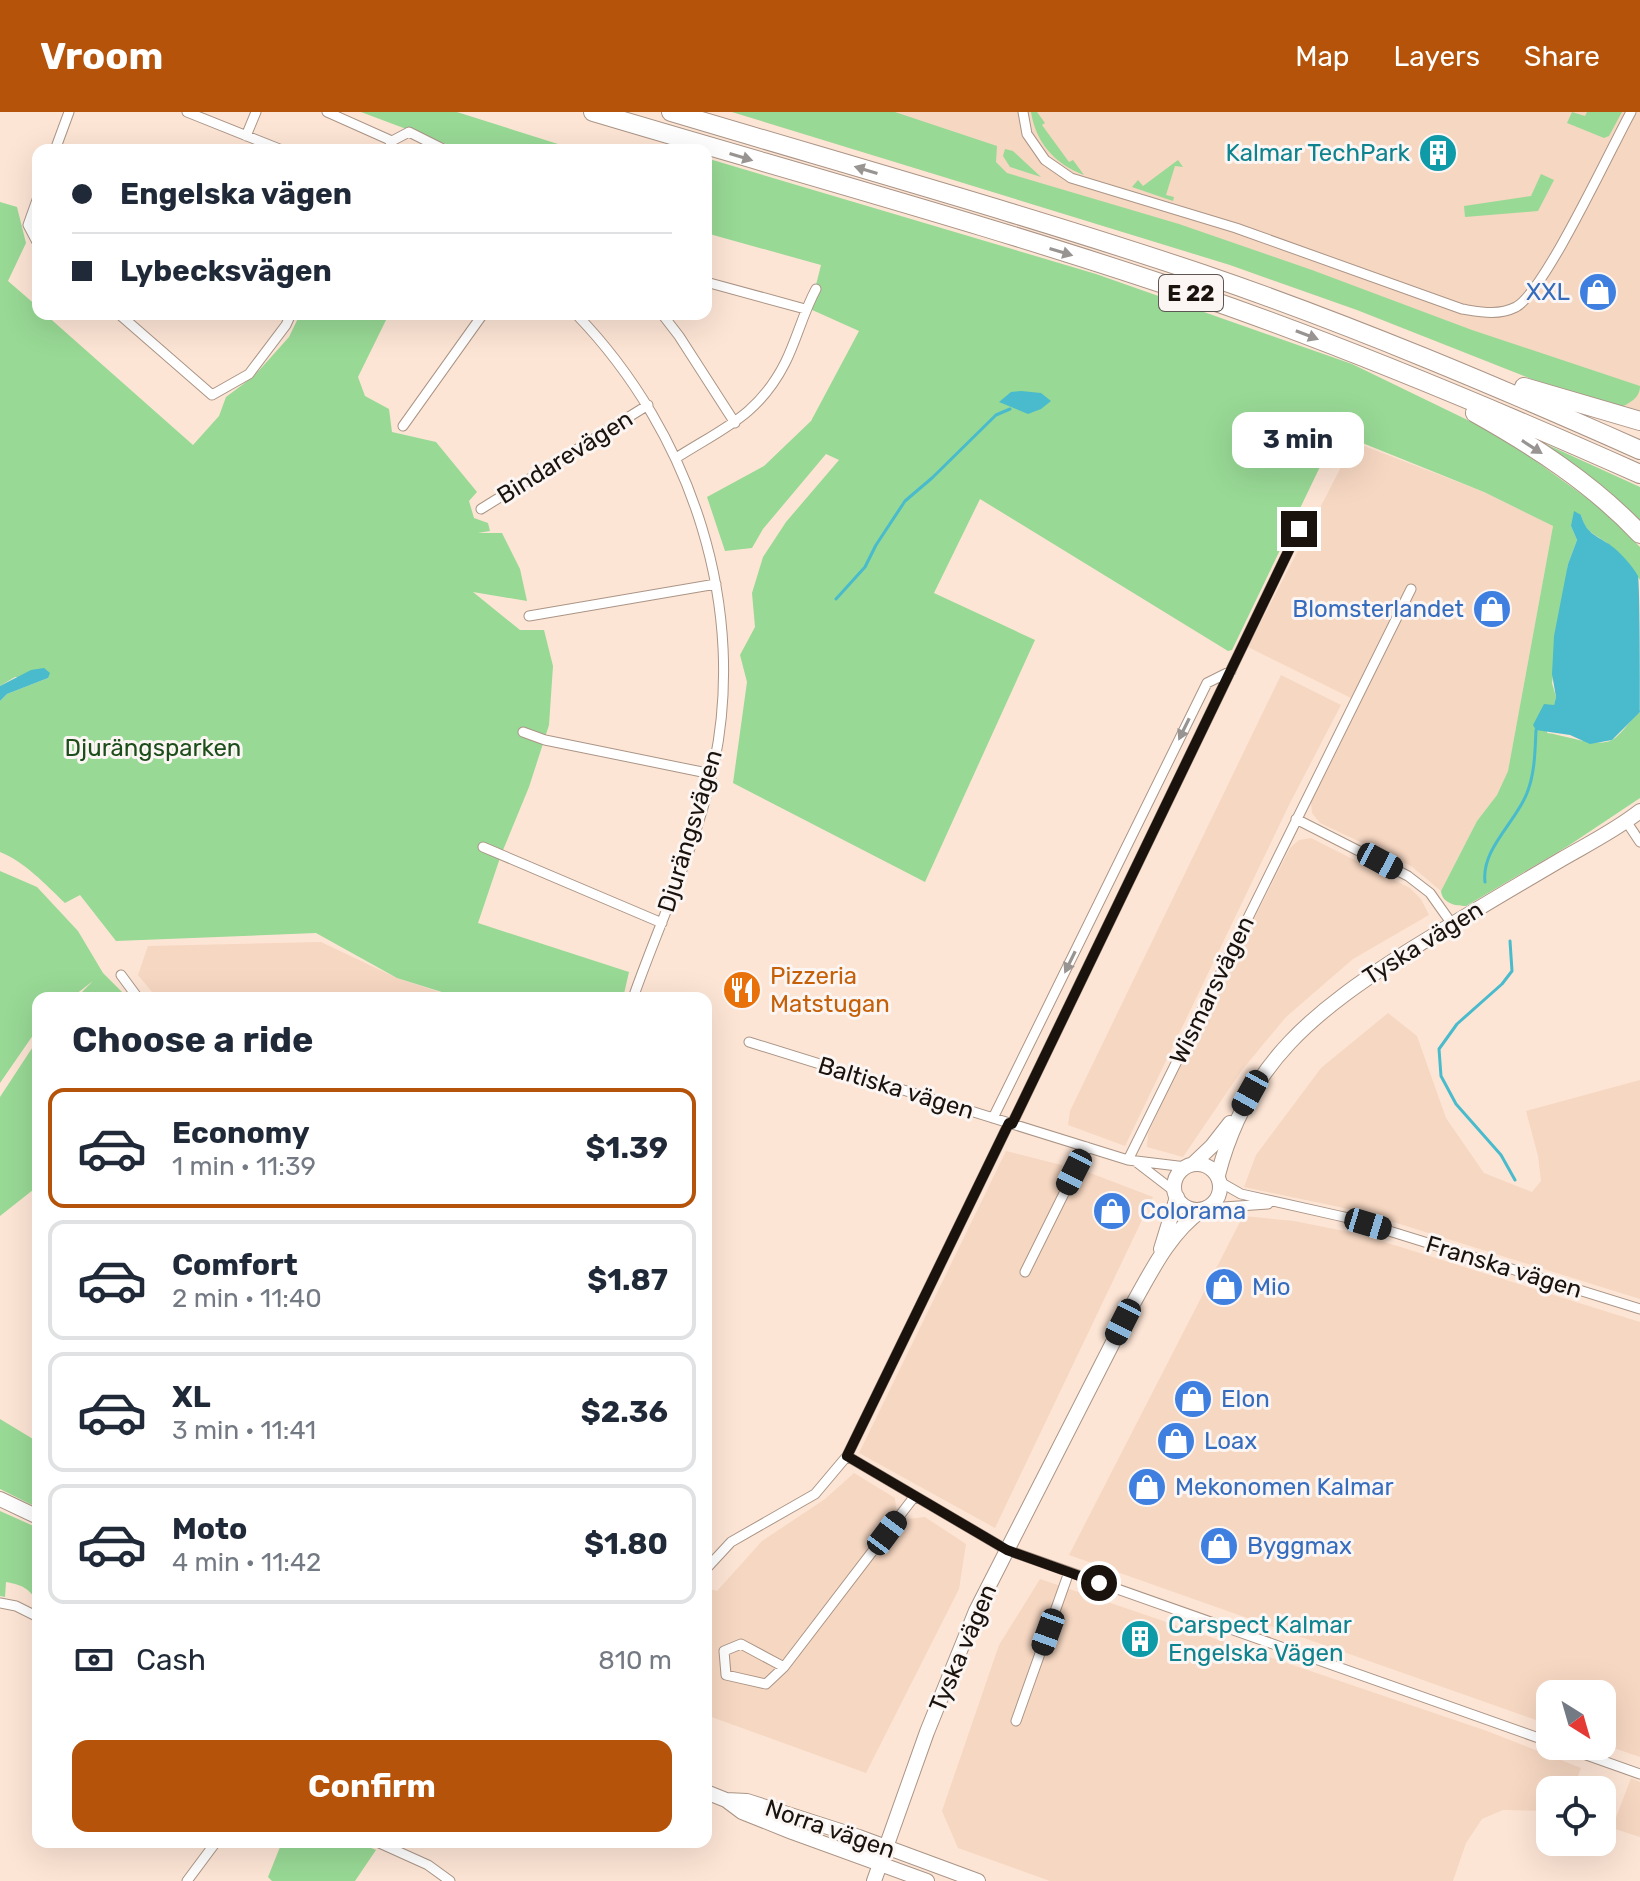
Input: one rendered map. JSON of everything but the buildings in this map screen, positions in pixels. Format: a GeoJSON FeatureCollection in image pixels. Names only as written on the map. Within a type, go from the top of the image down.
{"type":"FeatureCollection","features":[{"type":"Feature","properties":{"kind":"highway","name":"E 22"},"geometry":{"type":"LineString","coordinates":[[593,112],[699,144]]}},
{"type":"Feature","properties":{"kind":"highway","name":"E 22"},"geometry":{"type":"LineString","coordinates":[[671,112],[1099,240],[1292,306],[1414,352],[1640,450]]}},
{"type":"Feature","properties":{"kind":"highway","name":"E 22"},"geometry":{"type":"LineString","coordinates":[[712,148],[1108,267],[1301,333],[1529,425],[1640,474]]}},
{"type":"Feature","properties":{"kind":"highway"},"geometry":{"type":"LineString","coordinates":[[1414,352],[1640,421]]}},
{"type":"Feature","properties":{"kind":"highway"},"geometry":{"type":"LineString","coordinates":[[1391,368],[1537,450],[1603,499],[1640,534]]}},
{"type":"Feature","properties":{"kind":"main road","name":"Tyska vägen"},"geometry":{"type":"LineString","coordinates":[[1189,1165],[1212,1146],[1291,1040],[1317,1015],[1360,982],[1452,924],[1636,814]]}},
{"type":"Feature","properties":{"kind":"main road","name":"Tyska vägen"},"geometry":{"type":"LineString","coordinates":[[1219,1179],[1241,1110]]}},
{"type":"Feature","properties":{"kind":"main road"},"geometry":{"type":"LineString","coordinates":[[1189,1165],[1208,1166],[1219,1179],[1219,1195],[1205,1209],[1186,1207],[1176,1194],[1176,1178],[1189,1165]]}},
{"type":"Feature","properties":{"kind":"main road","name":"Tyska vägen"},"geometry":{"type":"LineString","coordinates":[[1154,1268],[1176,1194]]}},
{"type":"Feature","properties":{"kind":"main road","name":"Tyska vägen"},"geometry":{"type":"LineString","coordinates":[[874,1881],[976,1611],[1123,1322],[1181,1228],[1205,1209]]}},
{"type":"Feature","properties":{"kind":"main road"},"geometry":{"type":"LineString","coordinates":[[0,1499],[32,1514]]}},
{"type":"Feature","properties":{"kind":"main road","name":"Norra vägen"},"geometry":{"type":"LineString","coordinates":[[712,1794],[742,1812],[927,1881]]}},
{"type":"Feature","properties":{"kind":"main road","name":"Norra vägen"},"geometry":{"type":"LineString","coordinates":[[726,1800],[747,1801],[978,1881]]}},
{"type":"Feature","properties":{"kind":"street"},"geometry":{"type":"LineString","coordinates":[[57,144],[69,112]]}},
{"type":"Feature","properties":{"kind":"street"},"geometry":{"type":"LineString","coordinates":[[187,112],[267,144]]}},
{"type":"Feature","properties":{"kind":"street"},"geometry":{"type":"LineString","coordinates":[[246,136],[256,112]]}},
{"type":"Feature","properties":{"kind":"street"},"geometry":{"type":"LineString","coordinates":[[327,112],[388,144]]}},
{"type":"Feature","properties":{"kind":"street"},"geometry":{"type":"LineString","coordinates":[[1023,112],[1027,134],[1045,160],[1071,178],[1236,228],[1462,309],[1491,314],[1517,306],[1533,290],[1580,210],[1631,112]]}},
{"type":"Feature","properties":{"kind":"street"},"geometry":{"type":"LineString","coordinates":[[391,144],[409,132],[433,144]]}},
{"type":"Feature","properties":{"kind":"street"},"geometry":{"type":"LineString","coordinates":[[32,214],[28,225],[32,233]]}},
{"type":"Feature","properties":{"kind":"street"},"geometry":{"type":"LineString","coordinates":[[712,284],[805,309]]}},
{"type":"Feature","properties":{"kind":"street"},"geometry":{"type":"LineString","coordinates":[[676,458],[735,423],[770,388],[786,361],[805,309],[816,289]]}},
{"type":"Feature","properties":{"kind":"street"},"geometry":{"type":"LineString","coordinates":[[126,320],[212,395],[249,374],[288,320]]}},
{"type":"Feature","properties":{"kind":"street"},"geometry":{"type":"LineString","coordinates":[[403,426],[479,320]]}},
{"type":"Feature","properties":{"kind":"street","name":"Djurängsvägen"},"geometry":{"type":"LineString","coordinates":[[581,320],[613,356],[648,405],[676,458],[704,530],[716,584],[723,649],[722,710],[712,774],[635,992]]}},
{"type":"Feature","properties":{"kind":"street"},"geometry":{"type":"LineString","coordinates":[[667,320],[735,423]]}},
{"type":"Feature","properties":{"kind":"street","name":"Bindarevägen"},"geometry":{"type":"LineString","coordinates":[[481,509],[648,405]]}},
{"type":"Feature","properties":{"kind":"street"},"geometry":{"type":"LineString","coordinates":[[712,1563],[731,1542],[815,1494],[847,1456],[1299,529]]}},
{"type":"Feature","properties":{"kind":"street"},"geometry":{"type":"LineString","coordinates":[[529,616],[716,584]]}},
{"type":"Feature","properties":{"kind":"street","name":"Wismarsvägen"},"geometry":{"type":"LineString","coordinates":[[1131,1161],[1411,589]]}},
{"type":"Feature","properties":{"kind":"street"},"geometry":{"type":"LineString","coordinates":[[993,1118],[1207,683],[1231,671]]}},
{"type":"Feature","properties":{"kind":"street"},"geometry":{"type":"LineString","coordinates":[[523,732],[545,740],[712,774]]}},
{"type":"Feature","properties":{"kind":"street"},"geometry":{"type":"LineString","coordinates":[[1636,814],[1640,842]]}},
{"type":"Feature","properties":{"kind":"street"},"geometry":{"type":"LineString","coordinates":[[1296,819],[1408,876],[1430,893],[1452,924]]}},
{"type":"Feature","properties":{"kind":"street"},"geometry":{"type":"LineString","coordinates":[[483,847],[662,923]]}},
{"type":"Feature","properties":{"kind":"street"},"geometry":{"type":"LineString","coordinates":[[121,975],[134,992]]}},
{"type":"Feature","properties":{"kind":"street","name":"Baltiska vägen"},"geometry":{"type":"LineString","coordinates":[[749,1042],[1131,1161],[1189,1165]]}},
{"type":"Feature","properties":{"kind":"street"},"geometry":{"type":"LineString","coordinates":[[1025,1272],[1087,1147]]}},
{"type":"Feature","properties":{"kind":"street","name":"Baltiska vägen"},"geometry":{"type":"LineString","coordinates":[[1131,1161],[1176,1194]]}},
{"type":"Feature","properties":{"kind":"street","name":"Franska vägen"},"geometry":{"type":"LineString","coordinates":[[1219,1179],[1241,1194],[1344,1217],[1640,1309]]}},
{"type":"Feature","properties":{"kind":"street","name":"Franska vägen"},"geometry":{"type":"LineString","coordinates":[[1205,1209],[1275,1203]]}},
{"type":"Feature","properties":{"kind":"street"},"geometry":{"type":"LineString","coordinates":[[847,1456],[1007,1550],[1536,1737]]}},
{"type":"Feature","properties":{"kind":"street"},"geometry":{"type":"LineString","coordinates":[[784,1667],[741,1644],[724,1651],[726,1675],[766,1684],[784,1667],[914,1497]]}},
{"type":"Feature","properties":{"kind":"street"},"geometry":{"type":"LineString","coordinates":[[1016,1721],[1069,1572]]}},
{"type":"Feature","properties":{"kind":"street"},"geometry":{"type":"LineString","coordinates":[[0,1603],[32,1614]]}},
{"type":"Feature","properties":{"kind":"street"},"geometry":{"type":"LineString","coordinates":[[1600,1760],[1640,1774]]}},
{"type":"Feature","properties":{"kind":"street"},"geometry":{"type":"LineString","coordinates":[[187,1881],[212,1848]]}},
{"type":"Feature","properties":{"kind":"street"},"geometry":{"type":"LineString","coordinates":[[390,1848],[428,1865],[450,1881]]}},
{"type":"Feature","properties":{"kind":"shaded area"},"geometry":{"type":"Polygon","coordinates":[[[732,112],[1640,112],[1640,413],[1534,380],[1357,310],[1230,265],[732,112]]]}},
{"type":"Feature","properties":{"kind":"shaded area"},"geometry":{"type":"Polygon","coordinates":[[[1354,442],[1484,492],[1553,526],[1508,771],[1497,795],[1477,821],[1441,891],[1411,866],[1320,823],[1312,813],[1311,802],[1359,702],[1248,647],[1354,442]]]}},
{"type":"Feature","properties":{"kind":"shaded area"},"geometry":{"type":"Polygon","coordinates":[[[1281,675],[1341,705],[1290,803],[1125,1146],[1068,1125],[1070,1111],[1281,675]]]}},
{"type":"Feature","properties":{"kind":"shaded area"},"geometry":{"type":"Polygon","coordinates":[[[1311,838],[1410,888],[1421,899],[1429,915],[1353,959],[1286,1017],[1242,1070],[1183,1157],[1147,1147],[1148,1134],[1170,1085],[1290,848],[1299,840],[1311,838]]]}},
{"type":"Feature","properties":{"kind":"shaded area"},"geometry":{"type":"Polygon","coordinates":[[[321,942],[397,978],[439,992],[152,992],[138,975],[148,946],[321,942]]]}},
{"type":"Feature","properties":{"kind":"shaded area"},"geometry":{"type":"Polygon","coordinates":[[[1388,1013],[1417,1036],[1446,1118],[1484,1173],[1532,1192],[1541,1181],[1526,1111],[1640,1080],[1640,1299],[1358,1211],[1244,1187],[1256,1155],[1321,1068],[1388,1013]]]}},
{"type":"Feature","properties":{"kind":"shaded area"},"geometry":{"type":"Polygon","coordinates":[[[1006,1151],[1085,1171],[1153,1197],[995,1528],[859,1453],[1006,1151]]]}},
{"type":"Feature","properties":{"kind":"shaded area"},"geometry":{"type":"Polygon","coordinates":[[[1243,1216],[1294,1221],[1359,1234],[1640,1322],[1640,1757],[1616,1749],[1616,1680],[1536,1680],[1536,1720],[1069,1555],[1243,1216]]]}},
{"type":"Feature","properties":{"kind":"shaded area"},"geometry":{"type":"Polygon","coordinates":[[[854,1473],[895,1498],[896,1508],[908,1519],[925,1517],[966,1544],[959,1589],[866,1773],[712,1717],[712,1590],[717,1591],[762,1541],[825,1499],[854,1473]]]}},
{"type":"Feature","properties":{"kind":"shaded area"},"geometry":{"type":"Polygon","coordinates":[[[1040,1579],[1487,1731],[1536,1750],[1536,1760],[1561,1760],[1581,1768],[1578,1776],[1536,1776],[1536,1811],[1503,1810],[1482,1819],[1466,1843],[1453,1881],[1050,1881],[958,1848],[942,1811],[999,1645],[1040,1579]]]}},
{"type":"Feature","properties":{"kind":"shaded area"},"geometry":{"type":"Polygon","coordinates":[[[1631,1778],[1640,1782],[1640,1837],[1616,1829],[1616,1817],[1631,1778]]]}},
{"type":"Feature","properties":{"kind":"green space"},"geometry":{"type":"Polygon","coordinates":[[[361,112],[457,112],[558,144],[446,144],[361,112]]]}},
{"type":"Feature","properties":{"kind":"green space"},"geometry":{"type":"Polygon","coordinates":[[[732,112],[895,112],[997,146],[996,162],[1007,173],[1179,224],[1472,330],[1640,386],[1640,390],[1634,400],[1619,408],[1534,380],[1357,310],[1230,265],[732,112]]]}},
{"type":"Feature","properties":{"kind":"green space"},"geometry":{"type":"Polygon","coordinates":[[[1031,112],[1037,112],[1045,123],[1042,125],[1069,162],[1073,160],[1084,175],[1064,165],[1048,151],[1037,133],[1031,112]]]}},
{"type":"Feature","properties":{"kind":"green space"},"geometry":{"type":"Polygon","coordinates":[[[1572,112],[1585,116],[1587,112],[1622,112],[1609,136],[1604,138],[1567,123],[1572,112]]]}},
{"type":"Feature","properties":{"kind":"green space"},"geometry":{"type":"Polygon","coordinates":[[[1005,149],[1013,151],[1041,177],[1010,167],[1003,156],[1005,149]]]}},
{"type":"Feature","properties":{"kind":"green space"},"geometry":{"type":"Polygon","coordinates":[[[712,160],[1096,274],[1352,364],[1482,427],[1526,454],[1602,509],[1640,547],[1640,580],[1615,550],[1589,530],[1581,515],[1571,526],[1577,540],[1568,564],[1552,683],[1556,697],[1554,705],[1550,706],[1547,733],[1589,742],[1605,742],[1615,738],[1640,712],[1640,798],[1568,846],[1466,906],[1446,901],[1441,891],[1477,821],[1497,795],[1508,771],[1553,526],[1484,492],[1345,436],[1329,448],[1232,650],[1228,651],[980,499],[934,593],[1035,640],[925,882],[733,783],[747,682],[740,655],[755,627],[752,593],[763,557],[786,522],[839,460],[826,454],[763,529],[752,548],[725,551],[707,497],[764,466],[811,421],[859,331],[810,309],[821,265],[712,235],[712,160]]]}},
{"type":"Feature","properties":{"kind":"green space"},"geometry":{"type":"Polygon","coordinates":[[[1178,160],[1183,167],[1175,166],[1166,195],[1174,197],[1173,201],[1132,187],[1138,180],[1143,186],[1178,160]]]}},
{"type":"Feature","properties":{"kind":"green space"},"geometry":{"type":"Polygon","coordinates":[[[1541,174],[1554,180],[1538,211],[1465,217],[1464,206],[1531,196],[1541,174]]]}},
{"type":"Feature","properties":{"kind":"green space","name":"Djurängsparken"},"geometry":{"type":"Polygon","coordinates":[[[0,202],[17,207],[26,243],[8,281],[32,302],[32,320],[52,320],[193,445],[219,416],[226,397],[254,376],[289,337],[297,320],[386,320],[358,377],[365,396],[389,409],[392,432],[436,442],[477,492],[469,501],[474,518],[488,523],[490,531],[478,533],[502,533],[520,569],[527,601],[473,592],[520,630],[544,630],[553,666],[549,725],[478,923],[629,972],[624,992],[442,992],[397,978],[316,933],[116,941],[80,895],[65,903],[26,868],[0,852],[0,701],[7,694],[48,678],[15,677],[0,686],[0,202]]]}},
{"type":"Feature","properties":{"kind":"green space"},"geometry":{"type":"Polygon","coordinates":[[[1526,435],[1640,487],[1640,524],[1526,435]]]}},
{"type":"Feature","properties":{"kind":"green space"},"geometry":{"type":"Polygon","coordinates":[[[0,871],[37,887],[78,931],[103,973],[122,992],[82,992],[93,981],[79,992],[32,992],[32,1037],[0,1083],[0,871]]]}},
{"type":"Feature","properties":{"kind":"green space"},"geometry":{"type":"Polygon","coordinates":[[[32,1048],[32,1191],[0,1216],[0,1097],[32,1048]]]}},
{"type":"Feature","properties":{"kind":"green space"},"geometry":{"type":"Polygon","coordinates":[[[0,1419],[32,1438],[32,1505],[0,1489],[0,1419]]]}},
{"type":"Feature","properties":{"kind":"green space"},"geometry":{"type":"Polygon","coordinates":[[[0,1511],[32,1525],[32,1594],[17,1584],[6,1582],[5,1597],[0,1596],[0,1511]]]}},
{"type":"Feature","properties":{"kind":"green space"},"geometry":{"type":"Polygon","coordinates":[[[280,1848],[376,1850],[355,1881],[272,1881],[268,1877],[280,1848]]]}},
{"type":"Feature","properties":{"kind":"water"},"geometry":{"type":"Polygon","coordinates":[[[1011,392],[1041,393],[1051,401],[1028,414],[999,402],[1011,392]]]}},
{"type":"Feature","properties":{"kind":"water"},"geometry":{"type":"Polygon","coordinates":[[[1574,511],[1581,515],[1592,533],[1625,559],[1638,576],[1639,584],[1640,712],[1612,740],[1590,744],[1570,735],[1536,730],[1533,725],[1544,704],[1554,705],[1556,697],[1552,674],[1554,636],[1568,564],[1577,540],[1571,526],[1574,511]]]}},
{"type":"Feature","properties":{"kind":"water"},"geometry":{"type":"Polygon","coordinates":[[[44,668],[50,673],[48,678],[7,694],[0,701],[0,686],[31,670],[44,668]]]}},
{"type":"Feature","properties":{"kind":"waterway"},"geometry":{"type":"LineString","coordinates":[[836,599],[865,567],[905,501],[996,415],[1010,409]]}},
{"type":"Feature","properties":{"kind":"waterway"},"geometry":{"type":"LineString","coordinates":[[1485,882],[1488,858],[1522,804],[1530,785],[1536,730]]}},
{"type":"Feature","properties":{"kind":"waterway"},"geometry":{"type":"LineString","coordinates":[[1510,941],[1512,971],[1502,984],[1457,1024],[1439,1049],[1441,1076],[1456,1104],[1501,1155],[1515,1180]]}},
{"type":"Feature","properties":{"kind":"place","name":"Kalmar TechPark"},"geometry":{"type":"Point","coordinates":[1438,153]}},
{"type":"Feature","properties":{"kind":"place","name":"XXL"},"geometry":{"type":"Point","coordinates":[1598,292]}},
{"type":"Feature","properties":{"kind":"place","name":"Blomsterlandet"},"geometry":{"type":"Point","coordinates":[1492,609]}},
{"type":"Feature","properties":{"kind":"place","name":"Pizzeria Matstugan"},"geometry":{"type":"Point","coordinates":[742,990]}},
{"type":"Feature","properties":{"kind":"place","name":"Colorama"},"geometry":{"type":"Point","coordinates":[1112,1211]}},
{"type":"Feature","properties":{"kind":"place","name":"Mio"},"geometry":{"type":"Point","coordinates":[1224,1287]}},
{"type":"Feature","properties":{"kind":"place","name":"Elon"},"geometry":{"type":"Point","coordinates":[1193,1399]}},
{"type":"Feature","properties":{"kind":"place","name":"Loax"},"geometry":{"type":"Point","coordinates":[1176,1441]}},
{"type":"Feature","properties":{"kind":"place","name":"Mekonomen Kalmar"},"geometry":{"type":"Point","coordinates":[1147,1487]}},
{"type":"Feature","properties":{"kind":"place","name":"Byggmax"},"geometry":{"type":"Point","coordinates":[1219,1546]}},
{"type":"Feature","properties":{"kind":"place","name":"Carspect Kalmar Engelska Vägen"},"geometry":{"type":"Point","coordinates":[1140,1639]}},
{"type":"Feature","properties":{"kind":"route"},"geometry":{"type":"LineString","coordinates":[[1099,1583],[1007,1550],[847,1456],[1009,1123],[1012,1124],[1299,529]]}}]}
